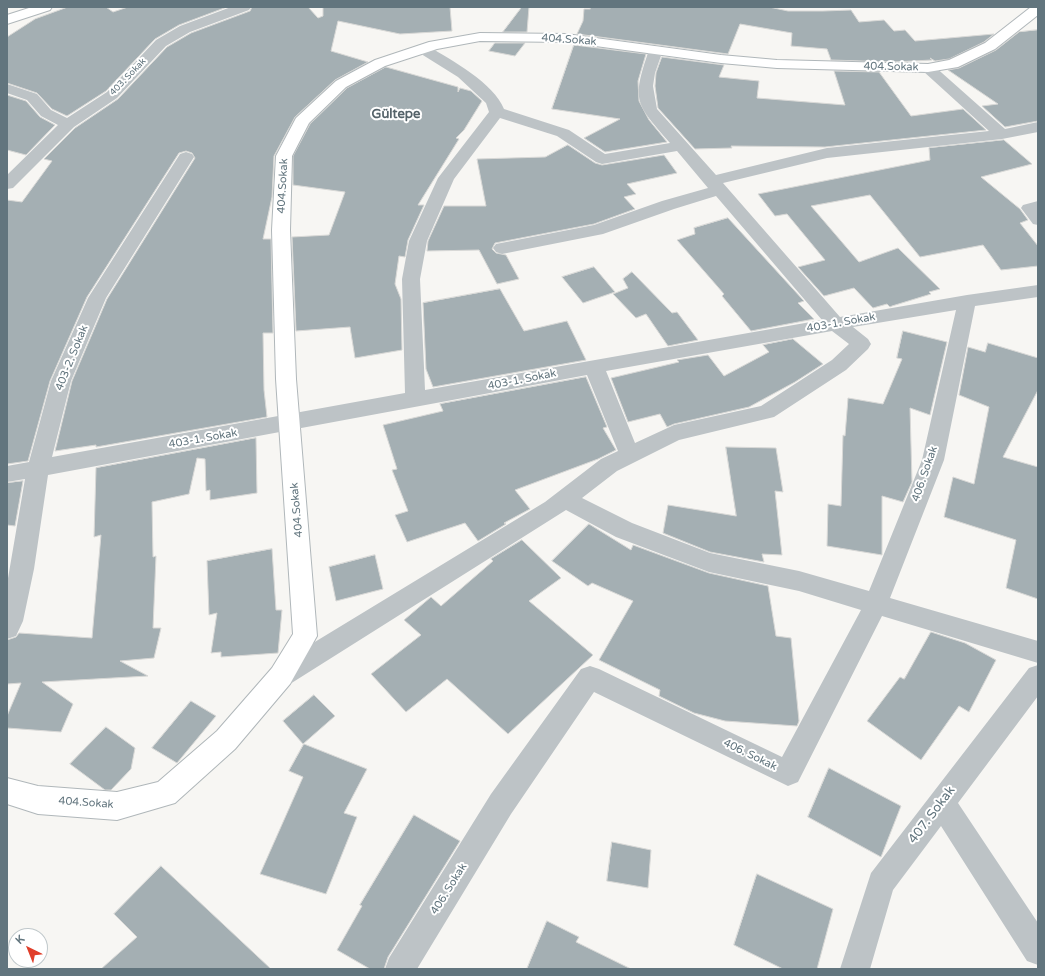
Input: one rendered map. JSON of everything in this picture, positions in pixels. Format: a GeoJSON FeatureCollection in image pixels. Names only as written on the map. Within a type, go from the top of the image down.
{"type":"FeatureCollection","features":[{"type":"Feature","properties":{"kind":"street"},"geometry":{"type":"LineString","coordinates":[[7,20],[45,7]]}},
{"type":"Feature","properties":{"kind":"street","name":"403. Sokak"},"geometry":{"type":"LineString","coordinates":[[7,184],[68,124],[112,95],[161,42],[220,14],[244,7]]}},
{"type":"Feature","properties":{"kind":"street","name":"404.Sokak"},"geometry":{"type":"LineString","coordinates":[[7,791],[38,800],[117,806],[165,794],[226,740],[281,676],[305,636],[286,378],[282,230],[284,156],[302,121],[341,84],[380,63],[434,45],[488,37],[566,38],[721,59],[777,64],[928,68],[953,64],[990,46],[1038,8]]}},
{"type":"Feature","properties":{"kind":"street"},"geometry":{"type":"LineString","coordinates":[[423,49],[462,74],[493,101],[497,112]]}},
{"type":"Feature","properties":{"kind":"street"},"geometry":{"type":"LineString","coordinates":[[281,676],[553,508],[609,465],[674,434],[766,412],[798,393],[839,365],[861,344],[836,324],[650,110],[645,96],[644,85],[656,50]]}},
{"type":"Feature","properties":{"kind":"street"},"geometry":{"type":"LineString","coordinates":[[928,68],[1002,134]]}},
{"type":"Feature","properties":{"kind":"street"},"geometry":{"type":"LineString","coordinates":[[7,88],[32,97],[46,113],[68,124]]}},
{"type":"Feature","properties":{"kind":"street"},"geometry":{"type":"LineString","coordinates":[[497,112],[563,133],[602,159],[681,146]]}},
{"type":"Feature","properties":{"kind":"street"},"geometry":{"type":"LineString","coordinates":[[415,400],[411,279],[418,241],[446,178],[497,112]]}},
{"type":"Feature","properties":{"kind":"street"},"geometry":{"type":"LineString","coordinates":[[502,248],[597,230],[668,205],[715,185],[827,154],[1002,134],[1038,127]]}},
{"type":"Feature","properties":{"kind":"street","name":"403-2. Sokak"},"geometry":{"type":"LineString","coordinates":[[7,628],[11,621],[22,569],[38,469],[61,382],[97,298],[186,157]]}},
{"type":"Feature","properties":{"kind":"street","name":"403-1. Sokak"},"geometry":{"type":"LineString","coordinates":[[7,474],[594,366],[967,301],[1038,291]]}},
{"type":"Feature","properties":{"kind":"street","name":"406. Sokak"},"geometry":{"type":"LineString","coordinates":[[400,969],[501,804],[590,677],[788,774],[876,604],[933,460],[967,301]]}},
{"type":"Feature","properties":{"kind":"street"},"geometry":{"type":"LineString","coordinates":[[594,366],[630,455]]}},
{"type":"Feature","properties":{"kind":"street"},"geometry":{"type":"LineString","coordinates":[[564,499],[624,530],[708,562],[799,581],[1038,652]]}},
{"type":"Feature","properties":{"kind":"street","name":"407. Sokak"},"geometry":{"type":"LineString","coordinates":[[855,969],[881,883],[1038,676]]}},
{"type":"Feature","properties":{"kind":"street"},"geometry":{"type":"LineString","coordinates":[[942,803],[1038,950]]}},
{"type":"Feature","properties":{"kind":"lane"},"geometry":{"type":"LineString","coordinates":[[1038,205],[1028,208],[1038,221]]}},
{"type":"Feature","properties":{"kind":"building"},"geometry":{"type":"Polygon","coordinates":[[[68,7],[106,7],[113,12],[128,7],[227,7],[179,25],[155,39],[106,91],[67,116],[52,109],[37,93],[7,83],[7,37],[35,19],[68,7]]]}},
{"type":"Feature","properties":{"kind":"building"},"geometry":{"type":"Polygon","coordinates":[[[252,7],[308,7],[318,18],[323,16],[323,7],[450,7],[452,31],[400,34],[338,21],[331,51],[368,62],[335,80],[295,117],[274,156],[272,197],[263,239],[271,239],[273,333],[263,333],[264,390],[267,417],[96,447],[96,445],[55,451],[72,381],[107,299],[195,158],[192,153],[186,151],[179,153],[87,297],[50,381],[28,461],[7,464],[7,200],[22,202],[52,161],[44,159],[75,128],[118,99],[167,47],[191,33],[250,11],[252,7]]]}},
{"type":"Feature","properties":{"kind":"building"},"geometry":{"type":"Polygon","coordinates":[[[522,7],[529,7],[527,32],[503,32],[522,7]]]}},
{"type":"Feature","properties":{"kind":"building"},"geometry":{"type":"Polygon","coordinates":[[[590,7],[769,7],[788,11],[851,10],[859,22],[884,20],[894,31],[905,30],[915,41],[994,34],[984,42],[949,59],[935,61],[930,58],[932,60],[893,62],[831,60],[827,49],[791,46],[792,33],[740,24],[728,54],[577,34],[583,21],[584,9],[590,9],[590,7]]]}},
{"type":"Feature","properties":{"kind":"building"},"geometry":{"type":"Polygon","coordinates":[[[1038,30],[1038,121],[1005,127],[982,106],[998,104],[948,70],[959,68],[996,50],[1019,32],[1038,30]]]}},
{"type":"Feature","properties":{"kind":"building"},"geometry":{"type":"Polygon","coordinates":[[[495,43],[525,43],[515,56],[489,51],[495,43]]]}},
{"type":"Feature","properties":{"kind":"building"},"geometry":{"type":"Polygon","coordinates":[[[574,45],[646,54],[638,81],[639,101],[649,120],[667,142],[605,152],[584,138],[620,119],[552,109],[574,45]]]}},
{"type":"Feature","properties":{"kind":"building"},"geometry":{"type":"Polygon","coordinates":[[[662,57],[724,65],[719,77],[759,81],[757,98],[845,105],[834,71],[879,72],[911,116],[963,109],[986,130],[825,147],[731,146],[732,148],[695,149],[658,108],[655,86],[656,73],[662,57]]]}},
{"type":"Feature","properties":{"kind":"building"},"geometry":{"type":"Polygon","coordinates":[[[386,67],[458,87],[458,92],[460,88],[471,91],[482,101],[464,130],[456,138],[459,139],[418,205],[424,205],[408,240],[405,257],[399,256],[395,284],[401,299],[402,350],[355,358],[350,327],[296,331],[292,237],[329,235],[345,192],[293,185],[293,156],[310,124],[347,88],[386,67]]]}},
{"type":"Feature","properties":{"kind":"building"},"geometry":{"type":"Polygon","coordinates":[[[7,95],[26,101],[40,117],[55,125],[26,155],[7,150],[7,95]]]}},
{"type":"Feature","properties":{"kind":"building"},"geometry":{"type":"Polygon","coordinates":[[[1004,140],[1032,164],[981,177],[1020,209],[1028,220],[1020,223],[1038,246],[1038,266],[1001,270],[983,245],[920,257],[870,195],[811,206],[859,262],[898,248],[940,289],[929,292],[931,294],[890,307],[887,304],[873,308],[854,288],[824,296],[798,267],[825,260],[787,214],[775,216],[758,194],[930,160],[929,148],[1004,140]]]}},
{"type":"Feature","properties":{"kind":"building"},"geometry":{"type":"Polygon","coordinates":[[[568,145],[595,163],[602,165],[664,155],[677,173],[627,184],[636,194],[624,197],[635,209],[594,224],[495,243],[492,249],[496,253],[506,255],[519,279],[497,284],[479,250],[427,251],[428,241],[444,206],[486,206],[477,159],[545,157],[568,145]]]}},
{"type":"Feature","properties":{"kind":"building"},"geometry":{"type":"Polygon","coordinates":[[[728,218],[804,301],[798,303],[814,319],[751,331],[722,296],[724,294],[677,240],[695,234],[694,228],[728,218]]]}},
{"type":"Feature","properties":{"kind":"building"},"geometry":{"type":"Polygon","coordinates":[[[594,267],[615,292],[583,303],[562,277],[594,267]]]}},
{"type":"Feature","properties":{"kind":"building"},"geometry":{"type":"Polygon","coordinates":[[[632,272],[672,313],[677,312],[698,340],[668,346],[646,314],[636,318],[613,294],[628,288],[623,279],[632,272]]]}},
{"type":"Feature","properties":{"kind":"building"},"geometry":{"type":"Polygon","coordinates":[[[500,289],[524,331],[567,321],[586,360],[433,387],[426,369],[423,303],[500,289]]]}},
{"type":"Feature","properties":{"kind":"building"},"geometry":{"type":"Polygon","coordinates":[[[903,331],[947,342],[930,415],[910,408],[912,482],[903,502],[882,496],[882,555],[827,546],[828,504],[841,506],[843,435],[845,436],[848,398],[883,404],[902,359],[897,358],[903,331]]]}},
{"type":"Feature","properties":{"kind":"building"},"geometry":{"type":"Polygon","coordinates":[[[793,339],[823,364],[795,382],[749,407],[674,424],[667,427],[660,414],[628,422],[611,378],[679,362],[677,360],[708,355],[724,376],[769,352],[763,345],[793,339]]]}},
{"type":"Feature","properties":{"kind":"building"},"geometry":{"type":"Polygon","coordinates":[[[988,343],[1038,358],[1038,390],[1003,457],[1038,467],[1038,599],[1006,588],[1016,540],[944,517],[953,477],[974,484],[989,407],[959,395],[968,347],[985,352],[988,343]]]}},
{"type":"Feature","properties":{"kind":"building"},"geometry":{"type":"Polygon","coordinates":[[[586,377],[607,427],[603,428],[616,450],[598,459],[515,490],[530,509],[504,523],[506,524],[478,541],[465,523],[407,542],[395,515],[408,511],[392,470],[397,469],[383,425],[443,411],[440,404],[586,377]]]}},
{"type":"Feature","properties":{"kind":"building"},"geometry":{"type":"Polygon","coordinates":[[[256,438],[257,493],[210,500],[210,490],[206,491],[205,459],[197,458],[189,494],[152,502],[153,557],[156,556],[153,628],[161,628],[154,658],[120,661],[148,676],[42,682],[73,704],[61,732],[7,728],[7,716],[21,683],[7,684],[7,640],[16,637],[19,633],[92,638],[101,535],[94,537],[96,468],[256,438]]]}},
{"type":"Feature","properties":{"kind":"building"},"geometry":{"type":"Polygon","coordinates":[[[726,447],[776,448],[783,492],[775,491],[782,555],[762,554],[764,562],[710,552],[663,533],[668,505],[736,516],[726,447]]]}},
{"type":"Feature","properties":{"kind":"building"},"geometry":{"type":"Polygon","coordinates":[[[23,481],[15,526],[7,525],[7,483],[23,481]]]}},
{"type":"Feature","properties":{"kind":"building"},"geometry":{"type":"Polygon","coordinates":[[[589,524],[631,550],[633,545],[709,573],[768,586],[776,636],[791,638],[799,721],[797,726],[725,721],[694,713],[659,696],[660,690],[599,660],[633,601],[592,583],[588,586],[552,561],[589,524]]]}},
{"type":"Feature","properties":{"kind":"building"},"geometry":{"type":"Polygon","coordinates":[[[522,540],[561,578],[529,601],[593,655],[508,734],[447,679],[406,712],[371,674],[421,635],[404,620],[431,597],[441,606],[493,561],[491,559],[522,540]]]}},
{"type":"Feature","properties":{"kind":"building"},"geometry":{"type":"Polygon","coordinates":[[[272,549],[276,610],[282,610],[278,653],[221,657],[221,652],[211,653],[217,613],[209,615],[207,561],[272,549]]]}},
{"type":"Feature","properties":{"kind":"building"},"geometry":{"type":"Polygon","coordinates":[[[375,555],[383,589],[336,601],[329,567],[375,555]]]}},
{"type":"Feature","properties":{"kind":"building"},"geometry":{"type":"Polygon","coordinates":[[[931,632],[965,643],[996,660],[969,712],[959,706],[921,760],[867,721],[900,677],[904,679],[931,632]]]}},
{"type":"Feature","properties":{"kind":"building"},"geometry":{"type":"Polygon","coordinates":[[[314,695],[335,716],[303,744],[283,721],[314,695]]]}},
{"type":"Feature","properties":{"kind":"building"},"geometry":{"type":"Polygon","coordinates":[[[191,701],[216,716],[177,763],[152,748],[191,701]]]}},
{"type":"Feature","properties":{"kind":"building"},"geometry":{"type":"Polygon","coordinates":[[[106,727],[135,748],[131,769],[111,790],[105,790],[70,764],[106,727]]]}},
{"type":"Feature","properties":{"kind":"building"},"geometry":{"type":"Polygon","coordinates":[[[304,744],[367,769],[344,813],[357,817],[326,894],[260,874],[303,777],[289,771],[304,744]]]}},
{"type":"Feature","properties":{"kind":"building"},"geometry":{"type":"Polygon","coordinates":[[[829,768],[901,806],[881,857],[808,817],[829,768]]]}},
{"type":"Feature","properties":{"kind":"building"},"geometry":{"type":"Polygon","coordinates":[[[414,815],[460,841],[388,957],[384,969],[370,969],[337,950],[362,906],[360,905],[414,815]]]}},
{"type":"Feature","properties":{"kind":"building"},"geometry":{"type":"Polygon","coordinates":[[[612,842],[651,850],[648,888],[607,881],[612,842]]]}},
{"type":"Feature","properties":{"kind":"building"},"geometry":{"type":"Polygon","coordinates":[[[161,866],[271,969],[101,969],[137,937],[114,914],[161,866]]]}},
{"type":"Feature","properties":{"kind":"building"},"geometry":{"type":"Polygon","coordinates":[[[757,874],[833,909],[817,969],[783,969],[734,945],[757,874]]]}},
{"type":"Feature","properties":{"kind":"building"},"geometry":{"type":"Polygon","coordinates":[[[547,921],[579,937],[576,942],[631,969],[527,969],[547,921]]]}},
{"type":"Feature","properties":{"kind":"district","name":"Gültepe"},"geometry":{"type":"Point","coordinates":[396,115]}}]}
